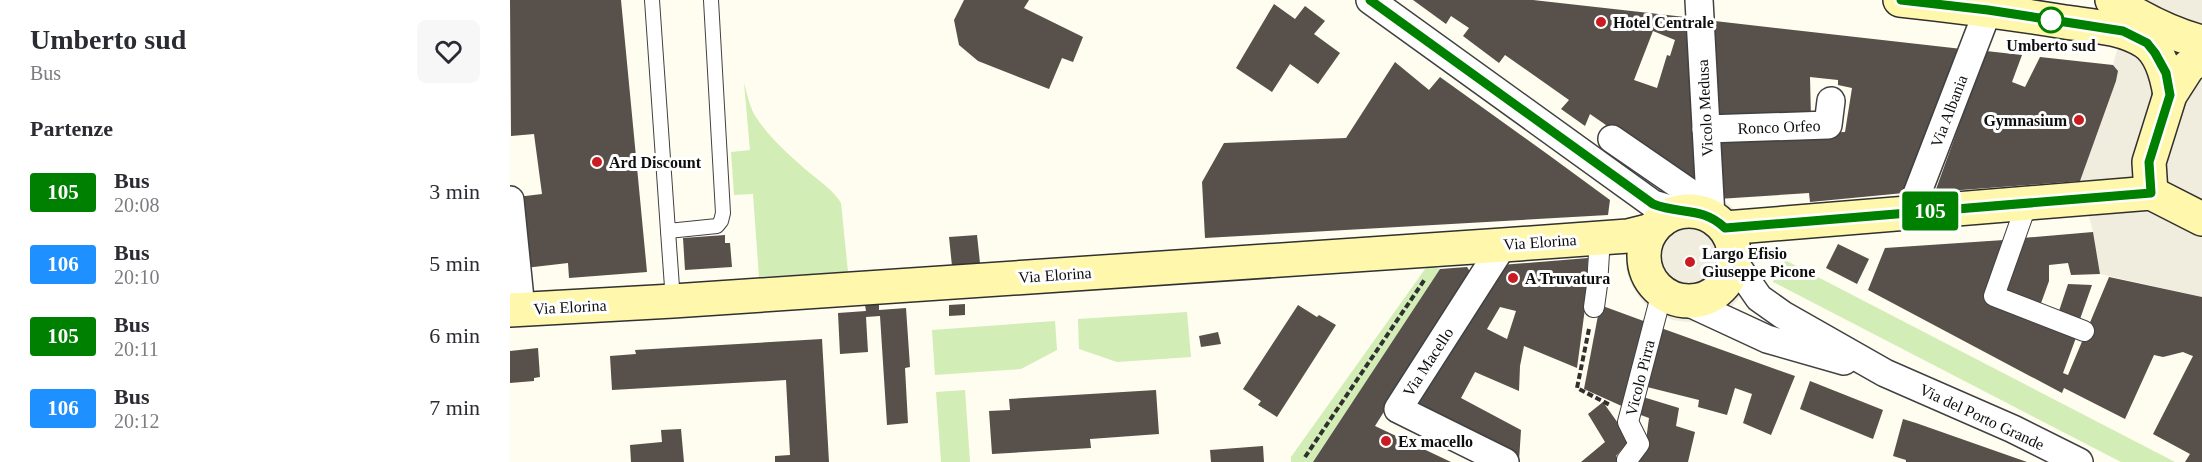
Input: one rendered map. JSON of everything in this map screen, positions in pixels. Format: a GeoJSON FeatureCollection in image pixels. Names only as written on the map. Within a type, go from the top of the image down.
{"type":"FeatureCollection","features":[{"type":"Feature","properties":{"kind":"main road"},"geometry":{"type":"LineString","coordinates":[[1900,0],[1988,10],[2029,7],[2121,14],[2202,42]]}},
{"type":"Feature","properties":{"kind":"main road"},"geometry":{"type":"LineString","coordinates":[[2121,14],[2155,53],[2166,73],[2170,95]]}},
{"type":"Feature","properties":{"kind":"main road"},"geometry":{"type":"LineString","coordinates":[[2151,193],[2149,162],[2170,95],[2188,68],[2202,57]]}},
{"type":"Feature","properties":{"kind":"main road"},"geometry":{"type":"LineString","coordinates":[[1665,289],[1644,252],[1652,230],[1669,216],[1714,231],[1910,212],[2151,193],[2202,219]]}},
{"type":"Feature","properties":{"kind":"main road","name":"Via Elorina"},"geometry":{"type":"LineString","coordinates":[[516,309],[674,301],[1503,245],[1628,236],[1652,230]]}},
{"type":"Feature","properties":{"kind":"main road"},"geometry":{"type":"LineString","coordinates":[[1600,238],[1625,254],[1665,289],[1702,299],[1717,291],[1728,278],[1714,231]]}},
{"type":"Feature","properties":{"kind":"street"},"geometry":{"type":"LineString","coordinates":[[1370,0],[1653,204],[1714,231]]}},
{"type":"Feature","properties":{"kind":"street","name":"Vicolo Medusa"},"geometry":{"type":"LineString","coordinates":[[1699,0],[1714,231]]}},
{"type":"Feature","properties":{"kind":"street","name":"Via Albania"},"geometry":{"type":"LineString","coordinates":[[1910,212],[1988,10]]}},
{"type":"Feature","properties":{"kind":"street","name":"Ronco Orfeo"},"geometry":{"type":"LineString","coordinates":[[1706,129],[1828,125],[1831,101]]}},
{"type":"Feature","properties":{"kind":"street"},"geometry":{"type":"LineString","coordinates":[[1612,139],[1689,192],[1759,298],[1783,315],[1885,373]]}},
{"type":"Feature","properties":{"kind":"street"},"geometry":{"type":"LineString","coordinates":[[510,200],[516,309]]}},
{"type":"Feature","properties":{"kind":"street"},"geometry":{"type":"LineString","coordinates":[[2027,203],[1994,296],[2084,331]]}},
{"type":"Feature","properties":{"kind":"street"},"geometry":{"type":"LineString","coordinates":[[1594,307],[1600,238]]}},
{"type":"Feature","properties":{"kind":"street","name":"Via Macello"},"geometry":{"type":"LineString","coordinates":[[1503,245],[1398,409],[1505,462]]}},
{"type":"Feature","properties":{"kind":"street"},"geometry":{"type":"LineString","coordinates":[[1665,289],[1767,339],[1885,373]]}},
{"type":"Feature","properties":{"kind":"street","name":"Vicolo Pirra"},"geometry":{"type":"LineString","coordinates":[[1627,460],[1639,444],[1628,422],[1665,289]]}},
{"type":"Feature","properties":{"kind":"street","name":"Via del Porto Grande"},"geometry":{"type":"LineString","coordinates":[[1885,373],[2013,429],[2079,462]]}},
{"type":"Feature","properties":{"kind":"lane"},"geometry":{"type":"LineString","coordinates":[[652,0],[674,301]]}},
{"type":"Feature","properties":{"kind":"lane"},"geometry":{"type":"LineString","coordinates":[[668,231],[717,226],[723,213],[711,0]]}},
{"type":"Feature","properties":{"kind":"path"},"geometry":{"type":"LineString","coordinates":[[1305,457],[1446,248]]}},
{"type":"Feature","properties":{"kind":"path"},"geometry":{"type":"LineString","coordinates":[[1594,307],[1577,388],[1607,402],[1628,422]]}},
{"type":"Feature","properties":{"kind":"green space"},"geometry":{"type":"Polygon","coordinates":[[[744,83],[752,110],[759,122],[772,138],[831,191],[841,203],[848,272],[759,277],[753,194],[734,195],[731,152],[750,150],[744,83]]]}},
{"type":"Feature","properties":{"kind":"green space"},"geometry":{"type":"Polygon","coordinates":[[[1781,258],[2175,462],[2121,462],[1773,282],[1781,258]]]}},
{"type":"Feature","properties":{"kind":"green space"},"geometry":{"type":"Polygon","coordinates":[[[1428,265],[1440,269],[1313,462],[1291,462],[1291,457],[1428,265]]]}},
{"type":"Feature","properties":{"kind":"green space"},"geometry":{"type":"Polygon","coordinates":[[[1187,312],[1191,357],[1117,362],[1079,349],[1078,319],[1187,312]]]}},
{"type":"Feature","properties":{"kind":"green space"},"geometry":{"type":"Polygon","coordinates":[[[1055,321],[1057,350],[1021,369],[935,375],[932,330],[1055,321]]]}},
{"type":"Feature","properties":{"kind":"green space"},"geometry":{"type":"Polygon","coordinates":[[[965,390],[970,462],[941,462],[936,392],[965,390]]]}},
{"type":"Feature","properties":{"kind":"shaded area"},"geometry":{"type":"Polygon","coordinates":[[[2131,0],[2202,0],[2202,297],[2100,274],[2093,232],[2080,181],[2116,81],[2118,71],[2113,65],[2131,0]]]}},
{"type":"Feature","properties":{"kind":"shaded area","name":"Largo Efisio Giuseppe Picone"},"geometry":{"type":"Polygon","coordinates":[[[1710,195],[1726,202],[1738,213],[1753,240],[1754,271],[1749,285],[1731,308],[1704,321],[1672,320],[1646,305],[1637,294],[1626,268],[1626,245],[1642,213],[1710,195]]]}},
{"type":"Feature","properties":{"kind":"building"},"geometry":{"type":"Polygon","coordinates":[[[510,0],[621,0],[647,272],[569,278],[568,263],[525,268],[517,197],[542,194],[534,134],[511,136],[510,0]]]}},
{"type":"Feature","properties":{"kind":"building"},"geometry":{"type":"Polygon","coordinates":[[[964,0],[1029,0],[1024,8],[1083,37],[1073,62],[1062,58],[1049,89],[978,61],[959,45],[954,20],[964,0]]]}},
{"type":"Feature","properties":{"kind":"building"},"geometry":{"type":"Polygon","coordinates":[[[1413,0],[1533,0],[1694,18],[1703,192],[1590,114],[1585,126],[1561,109],[1569,100],[1505,55],[1499,63],[1463,36],[1469,28],[1451,16],[1446,24],[1413,0]],[[1653,31],[1634,80],[1657,88],[1667,55],[1670,56],[1675,40],[1653,31]]]}},
{"type":"Feature","properties":{"kind":"building"},"geometry":{"type":"Polygon","coordinates":[[[1274,4],[1295,19],[1305,6],[1325,21],[1314,34],[1340,53],[1318,84],[1290,64],[1272,92],[1236,68],[1274,4]]]}},
{"type":"Feature","properties":{"kind":"building"},"geometry":{"type":"Polygon","coordinates":[[[1706,20],[1962,49],[1904,193],[1810,202],[1809,193],[1718,199],[1714,137],[1845,132],[1852,88],[1838,85],[1838,80],[1810,77],[1811,118],[1713,121],[1706,20]]]}},
{"type":"Feature","properties":{"kind":"building"},"geometry":{"type":"Polygon","coordinates":[[[1986,51],[2022,55],[2012,82],[2025,87],[2040,57],[2113,65],[2118,71],[2080,181],[1935,192],[1986,51]]]}},
{"type":"Feature","properties":{"kind":"building"},"geometry":{"type":"Polygon","coordinates":[[[1395,62],[1429,90],[1440,77],[1550,156],[1610,200],[1608,215],[1205,238],[1202,182],[1224,143],[1346,138],[1395,62]]]}},
{"type":"Feature","properties":{"kind":"building"},"geometry":{"type":"Polygon","coordinates":[[[2093,232],[2100,274],[2071,275],[2068,263],[2049,265],[2049,281],[2040,306],[2004,293],[2022,238],[2093,232]]]}},
{"type":"Feature","properties":{"kind":"building"},"geometry":{"type":"Polygon","coordinates":[[[725,235],[725,243],[730,243],[732,267],[685,270],[683,238],[725,235]]]}},
{"type":"Feature","properties":{"kind":"building"},"geometry":{"type":"Polygon","coordinates":[[[977,235],[980,263],[952,266],[949,237],[977,235]]]}},
{"type":"Feature","properties":{"kind":"building"},"geometry":{"type":"Polygon","coordinates":[[[2004,240],[2006,244],[1986,302],[2077,335],[2063,373],[2068,375],[2109,277],[2202,297],[2202,462],[2185,462],[2190,454],[2153,434],[2193,356],[2183,352],[2163,357],[2154,355],[2125,419],[2064,388],[2062,393],[1868,290],[1885,248],[2004,240]]]}},
{"type":"Feature","properties":{"kind":"building"},"geometry":{"type":"Polygon","coordinates":[[[1838,244],[1869,259],[1857,284],[1826,268],[1838,244]]]}},
{"type":"Feature","properties":{"kind":"building"},"geometry":{"type":"Polygon","coordinates":[[[1588,258],[1586,301],[1577,368],[1524,346],[1519,391],[1475,372],[1461,398],[1521,430],[1519,461],[1413,402],[1501,265],[1588,258]],[[1500,307],[1487,329],[1507,339],[1516,311],[1500,307]]]}},
{"type":"Feature","properties":{"kind":"building"},"geometry":{"type":"Polygon","coordinates":[[[1467,267],[1471,273],[1375,426],[1451,462],[1313,462],[1440,269],[1467,267]]]}},
{"type":"Feature","properties":{"kind":"building"},"geometry":{"type":"Polygon","coordinates":[[[2068,284],[2092,285],[2079,322],[2058,314],[2068,284]]]}},
{"type":"Feature","properties":{"kind":"building"},"geometry":{"type":"Polygon","coordinates":[[[879,304],[879,310],[906,308],[910,367],[905,368],[908,423],[887,425],[880,316],[866,317],[868,352],[840,354],[838,313],[866,311],[865,305],[879,304]]]}},
{"type":"Feature","properties":{"kind":"building"},"geometry":{"type":"Polygon","coordinates":[[[965,304],[965,315],[949,316],[949,305],[965,304]]]}},
{"type":"Feature","properties":{"kind":"building"},"geometry":{"type":"Polygon","coordinates":[[[1298,305],[1336,325],[1277,417],[1258,405],[1261,401],[1243,389],[1298,305]]]}},
{"type":"Feature","properties":{"kind":"building"},"geometry":{"type":"Polygon","coordinates":[[[1600,305],[1649,323],[1626,408],[1584,389],[1600,305]]]}},
{"type":"Feature","properties":{"kind":"building"},"geometry":{"type":"Polygon","coordinates":[[[1661,328],[1795,376],[1771,435],[1743,423],[1752,394],[1735,388],[1727,415],[1698,407],[1699,400],[1647,387],[1661,328]]]}},
{"type":"Feature","properties":{"kind":"building"},"geometry":{"type":"Polygon","coordinates":[[[1218,332],[1221,344],[1201,347],[1199,336],[1218,332]]]}},
{"type":"Feature","properties":{"kind":"building"},"geometry":{"type":"Polygon","coordinates":[[[822,339],[829,462],[775,462],[775,456],[790,455],[786,380],[612,390],[610,356],[636,354],[635,350],[822,339]]]}},
{"type":"Feature","properties":{"kind":"building"},"geometry":{"type":"Polygon","coordinates":[[[538,348],[540,377],[534,378],[534,381],[510,383],[510,351],[538,348]]]}},
{"type":"Feature","properties":{"kind":"building"},"geometry":{"type":"Polygon","coordinates":[[[1810,381],[1883,410],[1873,439],[1800,409],[1810,381]]]}},
{"type":"Feature","properties":{"kind":"building"},"geometry":{"type":"Polygon","coordinates":[[[1156,390],[1159,434],[1090,439],[1091,448],[992,454],[989,411],[1010,410],[1009,399],[1156,390]]]}},
{"type":"Feature","properties":{"kind":"building"},"geometry":{"type":"Polygon","coordinates":[[[1643,397],[1679,408],[1676,426],[1695,432],[1688,462],[1636,462],[1645,448],[1649,418],[1638,414],[1643,397]]]}},
{"type":"Feature","properties":{"kind":"building"},"geometry":{"type":"Polygon","coordinates":[[[1603,402],[1630,440],[1616,456],[1620,462],[1581,462],[1605,442],[1588,414],[1603,402]]]}},
{"type":"Feature","properties":{"kind":"building"},"geometry":{"type":"Polygon","coordinates":[[[1903,419],[2027,462],[1906,462],[1906,460],[1893,456],[1903,419]]]}},
{"type":"Feature","properties":{"kind":"building"},"geometry":{"type":"Polygon","coordinates":[[[681,429],[684,462],[631,462],[630,445],[662,442],[661,430],[681,429]]]}},
{"type":"Feature","properties":{"kind":"building"},"geometry":{"type":"Polygon","coordinates":[[[1263,446],[1264,462],[1211,462],[1210,450],[1263,446]]]}},
{"type":"Feature","properties":{"kind":"bus line","name":"105"},"geometry":{"type":"LineString","coordinates":[[1370,0],[1653,204],[1680,212],[1702,213],[1725,228],[2151,193],[2149,162],[2170,95],[2166,73],[2147,43],[2123,31],[1988,10],[1901,0]]}},
{"type":"Feature","properties":{"kind":"place","name":"Umberto sud"},"geometry":{"type":"Point","coordinates":[2051,20]}},
{"type":"Feature","properties":{"kind":"place","name":"Hotel Centrale"},"geometry":{"type":"Point","coordinates":[1601,22]}},
{"type":"Feature","properties":{"kind":"place","name":"Gymnasium"},"geometry":{"type":"Point","coordinates":[2079,120]}},
{"type":"Feature","properties":{"kind":"place","name":"Ard Discount"},"geometry":{"type":"Point","coordinates":[597,162]}},
{"type":"Feature","properties":{"kind":"place","name":"Largo Efisio Giuseppe Picone"},"geometry":{"type":"Point","coordinates":[1690,262]}},
{"type":"Feature","properties":{"kind":"place","name":"A Truvatura"},"geometry":{"type":"Point","coordinates":[1513,278]}},
{"type":"Feature","properties":{"kind":"place","name":"Ex macello"},"geometry":{"type":"Point","coordinates":[1386,441]}}]}
